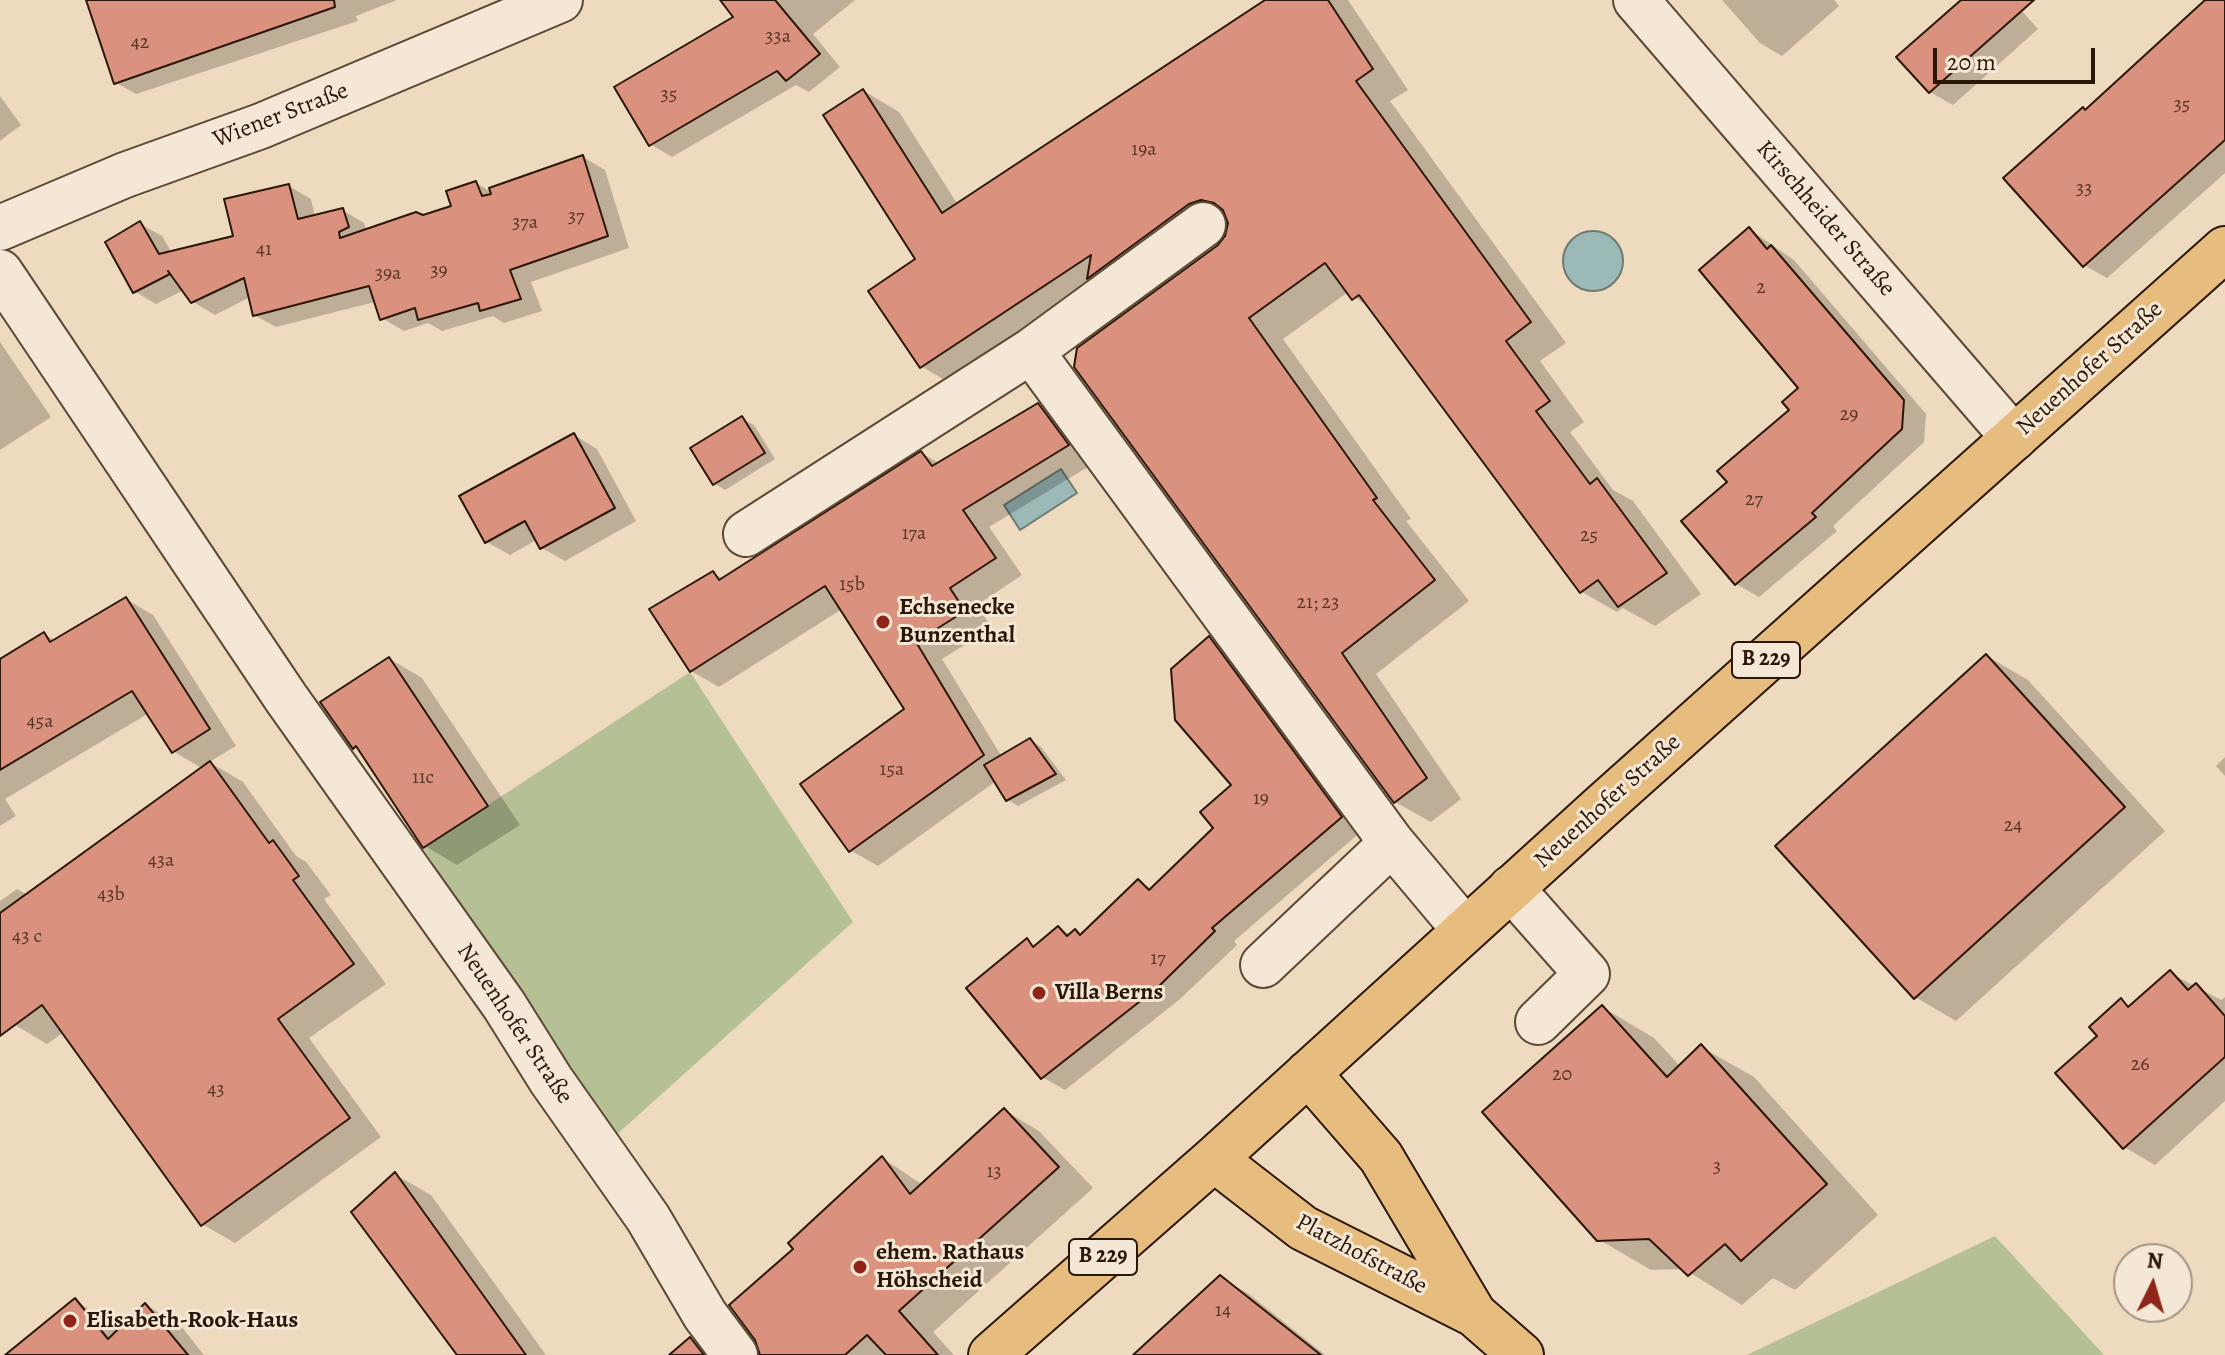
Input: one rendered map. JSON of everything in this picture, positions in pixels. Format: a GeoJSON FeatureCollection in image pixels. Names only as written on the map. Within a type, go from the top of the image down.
{"type":"FeatureCollection","features":[{"type":"Feature","properties":{"kind":"main road","name":"Neuenhofer Straße"},"geometry":{"type":"LineString","coordinates":[[991,1355],[1214,1159],[1511,888],[2225,249]]}},
{"type":"Feature","properties":{"kind":"main road","name":"Platzhofstraße"},"geometry":{"type":"LineString","coordinates":[[1308,1073],[1381,1157],[1474,1314]]}},
{"type":"Feature","properties":{"kind":"main road","name":"Platzhofstraße"},"geometry":{"type":"LineString","coordinates":[[1214,1159],[1303,1228],[1474,1314],[1521,1355]]}},
{"type":"Feature","properties":{"kind":"street","name":"Wiener Straße"},"geometry":{"type":"LineString","coordinates":[[0,228],[125,175],[261,126],[560,0]]}},
{"type":"Feature","properties":{"kind":"street","name":"Kirschheider Straße"},"geometry":{"type":"LineString","coordinates":[[1636,0],[2014,438]]}},
{"type":"Feature","properties":{"kind":"street"},"geometry":{"type":"LineString","coordinates":[[746,534],[1031,351],[1203,225]]}},
{"type":"Feature","properties":{"kind":"street","name":"Neuenhofer Straße"},"geometry":{"type":"LineString","coordinates":[[0,272],[286,698],[504,1005],[551,1080],[648,1218],[705,1315],[735,1355]]}},
{"type":"Feature","properties":{"kind":"street"},"geometry":{"type":"LineString","coordinates":[[1031,351],[1392,843],[1465,930]]}},
{"type":"Feature","properties":{"kind":"street"},"geometry":{"type":"LineString","coordinates":[[1263,965],[1392,843]]}},
{"type":"Feature","properties":{"kind":"street"},"geometry":{"type":"LineString","coordinates":[[1511,888],[1587,974],[1538,1022]]}},
{"type":"Feature","properties":{"kind":"green space"},"geometry":{"type":"Polygon","coordinates":[[[690,672],[853,922],[614,1137],[423,848],[690,672]]]}},
{"type":"Feature","properties":{"kind":"green space"},"geometry":{"type":"Polygon","coordinates":[[[1995,1236],[2104,1355],[1747,1355],[1995,1236]]]}},
{"type":"Feature","properties":{"kind":"water"},"geometry":{"type":"Polygon","coordinates":[[[1593,231],[1604,233],[1614,240],[1621,250],[1621,272],[1614,282],[1604,289],[1593,291],[1582,289],[1572,282],[1565,272],[1563,261],[1565,250],[1572,240],[1582,233],[1593,231]]]}},
{"type":"Feature","properties":{"kind":"water"},"geometry":{"type":"Polygon","coordinates":[[[1061,469],[1077,493],[1020,530],[1004,505],[1061,469]]]}},
{"type":"Feature","properties":{"kind":"building"},"geometry":{"type":"Polygon","coordinates":[[[86,0],[334,0],[335,7],[114,84],[86,0]]]}},
{"type":"Feature","properties":{"kind":"building"},"geometry":{"type":"Polygon","coordinates":[[[720,0],[775,0],[820,54],[786,81],[777,71],[649,146],[614,87],[733,17],[720,0]]]}},
{"type":"Feature","properties":{"kind":"building"},"geometry":{"type":"Polygon","coordinates":[[[1265,0],[1328,0],[1373,69],[1356,81],[1531,322],[1506,341],[1550,401],[1536,411],[1590,484],[1597,478],[1667,573],[1618,607],[1598,580],[1580,593],[1359,295],[1352,300],[1325,263],[1249,318],[1377,498],[1373,500],[1435,580],[1342,653],[1427,778],[1394,803],[1074,367],[1077,348],[1218,245],[1225,236],[1228,223],[1223,210],[1214,203],[1201,200],[1189,204],[1087,279],[1091,255],[920,368],[868,291],[915,259],[823,115],[863,89],[942,213],[1265,0]]]}},
{"type":"Feature","properties":{"kind":"building"},"geometry":{"type":"Polygon","coordinates":[[[1961,0],[2034,0],[1929,93],[1896,57],[1961,0]]]}},
{"type":"Feature","properties":{"kind":"building"},"geometry":{"type":"Polygon","coordinates":[[[2205,0],[2225,0],[2225,140],[2083,267],[2003,178],[2083,107],[2085,110],[2205,0]]]}},
{"type":"Feature","properties":{"kind":"building"},"geometry":{"type":"Polygon","coordinates":[[[583,155],[608,236],[510,270],[521,299],[480,311],[478,303],[418,320],[415,308],[380,320],[369,286],[253,316],[244,278],[191,303],[168,271],[170,274],[133,293],[105,242],[140,221],[159,254],[233,236],[224,199],[289,184],[298,219],[343,208],[349,227],[339,232],[340,238],[416,212],[423,215],[451,206],[446,191],[476,181],[482,196],[491,194],[489,188],[583,155]]]}},
{"type":"Feature","properties":{"kind":"building"},"geometry":{"type":"Polygon","coordinates":[[[1749,227],[1767,249],[1771,245],[1904,400],[1902,429],[1812,513],[1816,517],[1735,585],[1681,521],[1727,482],[1717,471],[1789,410],[1782,402],[1798,388],[1699,270],[1749,227]]]}},
{"type":"Feature","properties":{"kind":"building"},"geometry":{"type":"Polygon","coordinates":[[[1038,403],[1069,445],[963,510],[996,558],[950,588],[965,611],[916,642],[984,755],[849,852],[800,784],[904,709],[825,586],[690,672],[649,609],[713,571],[719,580],[921,451],[932,466],[1038,403]]]}},
{"type":"Feature","properties":{"kind":"building"},"geometry":{"type":"Polygon","coordinates":[[[742,416],[765,453],[713,485],[690,448],[742,416]]]}},
{"type":"Feature","properties":{"kind":"building"},"geometry":{"type":"Polygon","coordinates":[[[574,433],[615,508],[540,549],[525,521],[485,543],[459,496],[574,433]]]}},
{"type":"Feature","properties":{"kind":"building"},"geometry":{"type":"Polygon","coordinates":[[[126,597],[210,729],[172,753],[132,691],[0,770],[0,659],[44,632],[50,642],[126,597]]]}},
{"type":"Feature","properties":{"kind":"building"},"geometry":{"type":"Polygon","coordinates":[[[1209,636],[1342,817],[1212,928],[1215,931],[1157,988],[1041,1079],[966,988],[1027,938],[1033,947],[1058,926],[1067,936],[1075,929],[1080,935],[1138,879],[1149,890],[1213,828],[1200,812],[1231,785],[1175,720],[1171,669],[1209,636]]]}},
{"type":"Feature","properties":{"kind":"building"},"geometry":{"type":"Polygon","coordinates":[[[1986,654],[2125,807],[1914,999],[1775,846],[1986,654]]]}},
{"type":"Feature","properties":{"kind":"building"},"geometry":{"type":"Polygon","coordinates":[[[389,657],[488,806],[423,848],[356,746],[353,749],[320,702],[389,657]]]}},
{"type":"Feature","properties":{"kind":"building"},"geometry":{"type":"Polygon","coordinates":[[[1030,738],[1056,774],[1006,801],[984,765],[1030,738]]]}},
{"type":"Feature","properties":{"kind":"building"},"geometry":{"type":"Polygon","coordinates":[[[210,761],[269,843],[273,840],[299,876],[293,880],[354,964],[278,1019],[350,1118],[201,1226],[42,1005],[0,1036],[0,913],[210,761]]]}},
{"type":"Feature","properties":{"kind":"building"},"geometry":{"type":"Polygon","coordinates":[[[2170,970],[2188,990],[2196,983],[2225,1016],[2225,1057],[2123,1149],[2055,1073],[2097,1036],[2089,1027],[2121,998],[2128,1007],[2170,970]]]}},
{"type":"Feature","properties":{"kind":"building"},"geometry":{"type":"Polygon","coordinates":[[[1602,1005],[1667,1077],[1701,1044],[1827,1184],[1741,1261],[1725,1244],[1688,1276],[1649,1239],[1597,1241],[1482,1112],[1602,1005]]]}},
{"type":"Feature","properties":{"kind":"building","name":"ehem. Rathaus Höhscheid"},"geometry":{"type":"Polygon","coordinates":[[[1004,1108],[1059,1167],[899,1311],[938,1355],[886,1355],[867,1335],[845,1355],[760,1355],[755,1340],[729,1305],[793,1249],[788,1243],[882,1156],[910,1194],[1004,1108]]]}},
{"type":"Feature","properties":{"kind":"building"},"geometry":{"type":"Polygon","coordinates":[[[395,1172],[526,1355],[457,1355],[351,1212],[395,1172]]]}},
{"type":"Feature","properties":{"kind":"building"},"geometry":{"type":"Polygon","coordinates":[[[1220,1275],[1321,1355],[1133,1355],[1220,1275]]]}},
{"type":"Feature","properties":{"kind":"building","name":"Elisabeth-Rook-Haus"},"geometry":{"type":"Polygon","coordinates":[[[75,1298],[108,1339],[145,1303],[188,1355],[5,1355],[75,1298]]]}},
{"type":"Feature","properties":{"kind":"building"},"geometry":{"type":"Polygon","coordinates":[[[690,1337],[704,1355],[669,1355],[690,1337]]]}},
{"type":"Feature","properties":{"kind":"place","name":"Echsenecke Bunzenthal"},"geometry":{"type":"Point","coordinates":[883,622]}},
{"type":"Feature","properties":{"kind":"place","name":"Villa Berns"},"geometry":{"type":"Point","coordinates":[1039,993]}},
{"type":"Feature","properties":{"kind":"place","name":"ehem. Rathaus Höhscheid"},"geometry":{"type":"Point","coordinates":[860,1267]}},
{"type":"Feature","properties":{"kind":"place","name":"Elisabeth-Rook-Haus"},"geometry":{"type":"Point","coordinates":[70,1321]}}]}
